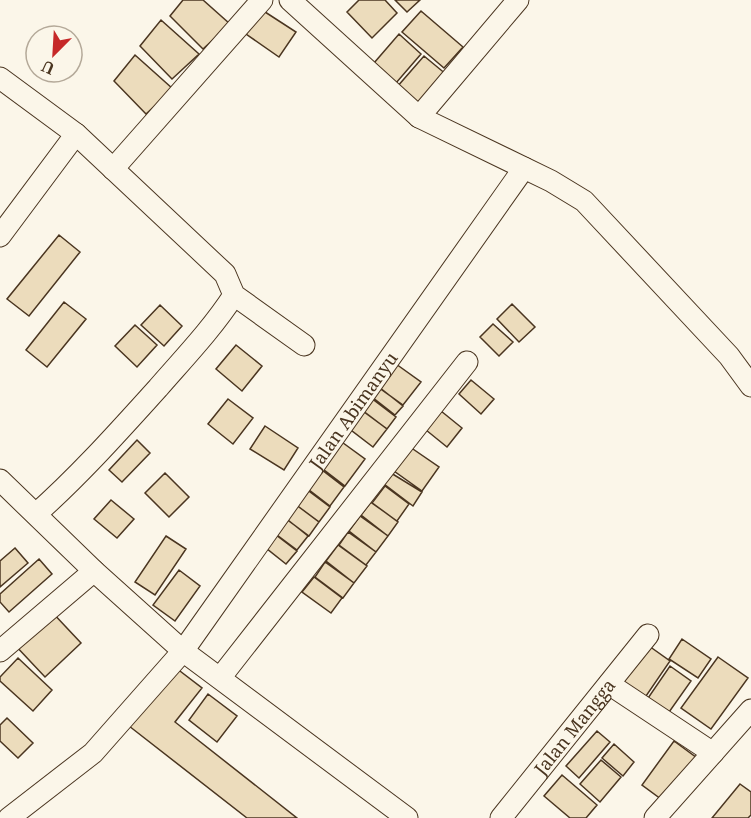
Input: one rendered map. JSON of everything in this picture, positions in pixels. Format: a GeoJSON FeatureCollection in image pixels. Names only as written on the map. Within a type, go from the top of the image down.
{"type":"FeatureCollection","features":[{"type":"Feature","properties":{"kind":"street"},"geometry":{"type":"LineString","coordinates":[[113,169],[262,0]]}},
{"type":"Feature","properties":{"kind":"street"},"geometry":{"type":"LineString","coordinates":[[290,0],[419,117],[551,181],[584,201],[729,356],[751,386]]}},
{"type":"Feature","properties":{"kind":"street"},"geometry":{"type":"LineString","coordinates":[[419,117],[518,0]]}},
{"type":"Feature","properties":{"kind":"street"},"geometry":{"type":"LineString","coordinates":[[0,78],[76,134],[225,274],[234,295],[304,345]]}},
{"type":"Feature","properties":{"kind":"street"},"geometry":{"type":"LineString","coordinates":[[0,236],[76,134]]}},
{"type":"Feature","properties":{"kind":"street","name":"Jalan Abimanyu"},"geometry":{"type":"LineString","coordinates":[[9,818],[93,753],[183,651],[524,168]]}},
{"type":"Feature","properties":{"kind":"street"},"geometry":{"type":"LineString","coordinates":[[36,514],[59,494],[140,407],[218,320],[234,295]]}},
{"type":"Feature","properties":{"kind":"street"},"geometry":{"type":"LineString","coordinates":[[220,678],[467,362]]}},
{"type":"Feature","properties":{"kind":"street"},"geometry":{"type":"LineString","coordinates":[[0,480],[94,571],[183,651],[407,818]]}},
{"type":"Feature","properties":{"kind":"street"},"geometry":{"type":"LineString","coordinates":[[0,651],[94,571]]}},
{"type":"Feature","properties":{"kind":"street","name":"Jalan Mangga"},"geometry":{"type":"LineString","coordinates":[[501,818],[648,635]]}},
{"type":"Feature","properties":{"kind":"street"},"geometry":{"type":"LineString","coordinates":[[609,684],[713,753]]}},
{"type":"Feature","properties":{"kind":"street"},"geometry":{"type":"LineString","coordinates":[[669,813],[713,753],[751,710]]}},
{"type":"Feature","properties":{"kind":"building"},"geometry":{"type":"Polygon","coordinates":[[[183,0],[203,0],[230,24],[203,49],[170,16],[183,0]]]}},
{"type":"Feature","properties":{"kind":"building"},"geometry":{"type":"Polygon","coordinates":[[[359,0],[385,0],[397,13],[372,38],[347,12],[359,0]]]}},
{"type":"Feature","properties":{"kind":"building"},"geometry":{"type":"Polygon","coordinates":[[[395,0],[420,0],[407,12],[395,0]]]}},
{"type":"Feature","properties":{"kind":"building"},"geometry":{"type":"Polygon","coordinates":[[[262,10],[296,32],[279,57],[246,34],[262,10]]]}},
{"type":"Feature","properties":{"kind":"building"},"geometry":{"type":"Polygon","coordinates":[[[421,11],[463,47],[444,68],[402,32],[421,11]]]}},
{"type":"Feature","properties":{"kind":"building"},"geometry":{"type":"Polygon","coordinates":[[[161,20],[199,54],[172,79],[140,46],[161,20]]]}},
{"type":"Feature","properties":{"kind":"building"},"geometry":{"type":"Polygon","coordinates":[[[399,34],[421,54],[396,83],[374,63],[399,34]]]}},
{"type":"Feature","properties":{"kind":"building"},"geometry":{"type":"Polygon","coordinates":[[[135,55],[173,89],[146,114],[114,81],[135,55]]]}},
{"type":"Feature","properties":{"kind":"building"},"geometry":{"type":"Polygon","coordinates":[[[424,56],[447,75],[421,107],[397,87],[424,56]]]}},
{"type":"Feature","properties":{"kind":"building"},"geometry":{"type":"Polygon","coordinates":[[[59,235],[80,252],[29,316],[7,299],[59,235]]]}},
{"type":"Feature","properties":{"kind":"building"},"geometry":{"type":"Polygon","coordinates":[[[64,302],[86,319],[47,367],[26,350],[64,302]]]}},
{"type":"Feature","properties":{"kind":"building"},"geometry":{"type":"Polygon","coordinates":[[[512,304],[535,327],[519,342],[497,319],[512,304]]]}},
{"type":"Feature","properties":{"kind":"building"},"geometry":{"type":"Polygon","coordinates":[[[160,305],[182,326],[164,346],[141,325],[160,305]]]}},
{"type":"Feature","properties":{"kind":"building"},"geometry":{"type":"Polygon","coordinates":[[[493,324],[513,342],[499,356],[480,337],[493,324]]]}},
{"type":"Feature","properties":{"kind":"building"},"geometry":{"type":"Polygon","coordinates":[[[135,325],[157,345],[137,367],[115,346],[135,325]]]}},
{"type":"Feature","properties":{"kind":"building"},"geometry":{"type":"Polygon","coordinates":[[[236,345],[262,366],[242,391],[216,369],[236,345]]]}},
{"type":"Feature","properties":{"kind":"building"},"geometry":{"type":"Polygon","coordinates":[[[396,364],[421,382],[403,405],[378,387],[396,364]]]}},
{"type":"Feature","properties":{"kind":"building"},"geometry":{"type":"Polygon","coordinates":[[[471,380],[494,399],[481,414],[459,394],[471,380]]]}},
{"type":"Feature","properties":{"kind":"building"},"geometry":{"type":"Polygon","coordinates":[[[379,387],[403,406],[395,415],[372,397],[379,387]]]}},
{"type":"Feature","properties":{"kind":"building"},"geometry":{"type":"Polygon","coordinates":[[[371,398],[396,417],[387,429],[362,410],[371,398]]]}},
{"type":"Feature","properties":{"kind":"building"},"geometry":{"type":"Polygon","coordinates":[[[228,399],[253,418],[233,444],[208,424],[228,399]]]}},
{"type":"Feature","properties":{"kind":"building"},"geometry":{"type":"Polygon","coordinates":[[[360,409],[387,429],[373,447],[347,427],[360,409]]]}},
{"type":"Feature","properties":{"kind":"building"},"geometry":{"type":"Polygon","coordinates":[[[441,411],[462,428],[447,447],[426,430],[441,411]]]}},
{"type":"Feature","properties":{"kind":"building"},"geometry":{"type":"Polygon","coordinates":[[[265,426],[298,448],[284,470],[250,449],[265,426]]]}},
{"type":"Feature","properties":{"kind":"building"},"geometry":{"type":"Polygon","coordinates":[[[137,440],[150,453],[122,482],[109,470],[137,440]]]}},
{"type":"Feature","properties":{"kind":"building"},"geometry":{"type":"Polygon","coordinates":[[[339,440],[365,459],[345,486],[319,466],[339,440]]]}},
{"type":"Feature","properties":{"kind":"building"},"geometry":{"type":"Polygon","coordinates":[[[410,447],[439,467],[422,491],[394,471],[410,447]]]}},
{"type":"Feature","properties":{"kind":"building"},"geometry":{"type":"Polygon","coordinates":[[[318,467],[344,487],[330,506],[304,486],[318,467]]]}},
{"type":"Feature","properties":{"kind":"building"},"geometry":{"type":"Polygon","coordinates":[[[165,473],[189,497],[169,517],[145,493],[165,473]]]}},
{"type":"Feature","properties":{"kind":"building"},"geometry":{"type":"Polygon","coordinates":[[[391,473],[422,492],[413,506],[384,484],[391,473]]]}},
{"type":"Feature","properties":{"kind":"building"},"geometry":{"type":"Polygon","coordinates":[[[302,486],[330,507],[319,522],[291,501],[302,486]]]}},
{"type":"Feature","properties":{"kind":"building"},"geometry":{"type":"Polygon","coordinates":[[[385,486],[409,504],[397,521],[372,503],[385,486]]]}},
{"type":"Feature","properties":{"kind":"building"},"geometry":{"type":"Polygon","coordinates":[[[111,500],[134,519],[117,538],[94,519],[111,500]]]}},
{"type":"Feature","properties":{"kind":"building"},"geometry":{"type":"Polygon","coordinates":[[[291,501],[319,522],[309,536],[281,515],[291,501]]]}},
{"type":"Feature","properties":{"kind":"building"},"geometry":{"type":"Polygon","coordinates":[[[371,502],[398,522],[388,536],[361,515],[371,502]]]}},
{"type":"Feature","properties":{"kind":"building"},"geometry":{"type":"Polygon","coordinates":[[[360,516],[388,536],[376,552],[349,531],[360,516]]]}},
{"type":"Feature","properties":{"kind":"building"},"geometry":{"type":"Polygon","coordinates":[[[288,520],[308,536],[297,550],[277,535],[288,520]]]}},
{"type":"Feature","properties":{"kind":"building"},"geometry":{"type":"Polygon","coordinates":[[[348,532],[376,552],[366,565],[339,545],[348,532]]]}},
{"type":"Feature","properties":{"kind":"building"},"geometry":{"type":"Polygon","coordinates":[[[276,535],[297,551],[286,564],[266,548],[276,535]]]}},
{"type":"Feature","properties":{"kind":"building"},"geometry":{"type":"Polygon","coordinates":[[[166,536],[186,549],[155,595],[135,582],[166,536]]]}},
{"type":"Feature","properties":{"kind":"building"},"geometry":{"type":"Polygon","coordinates":[[[338,545],[367,566],[354,583],[326,561],[338,545]]]}},
{"type":"Feature","properties":{"kind":"building"},"geometry":{"type":"Polygon","coordinates":[[[15,548],[28,563],[0,587],[0,561],[15,548]]]}},
{"type":"Feature","properties":{"kind":"building"},"geometry":{"type":"Polygon","coordinates":[[[39,559],[52,574],[9,612],[0,602],[0,594],[39,559]]]}},
{"type":"Feature","properties":{"kind":"building"},"geometry":{"type":"Polygon","coordinates":[[[325,562],[354,583],[343,598],[315,577],[325,562]]]}},
{"type":"Feature","properties":{"kind":"building"},"geometry":{"type":"Polygon","coordinates":[[[179,570],[200,586],[175,621],[153,605],[179,570]]]}},
{"type":"Feature","properties":{"kind":"building"},"geometry":{"type":"Polygon","coordinates":[[[314,577],[342,598],[331,613],[302,592],[314,577]]]}},
{"type":"Feature","properties":{"kind":"building"},"geometry":{"type":"Polygon","coordinates":[[[50,610],[81,643],[45,677],[14,644],[50,610]]]}},
{"type":"Feature","properties":{"kind":"building"},"geometry":{"type":"Polygon","coordinates":[[[682,639],[711,659],[698,678],[669,659],[682,639]]]}},
{"type":"Feature","properties":{"kind":"building"},"geometry":{"type":"Polygon","coordinates":[[[649,646],[670,661],[644,699],[622,684],[649,646]]]}},
{"type":"Feature","properties":{"kind":"building"},"geometry":{"type":"Polygon","coordinates":[[[718,657],[748,678],[711,729],[681,708],[718,657]]]}},
{"type":"Feature","properties":{"kind":"building"},"geometry":{"type":"Polygon","coordinates":[[[18,658],[52,690],[33,711],[0,681],[0,677],[18,658]]]}},
{"type":"Feature","properties":{"kind":"building"},"geometry":{"type":"Polygon","coordinates":[[[670,666],[691,681],[667,715],[646,701],[670,666]]]}},
{"type":"Feature","properties":{"kind":"building"},"geometry":{"type":"Polygon","coordinates":[[[176,668],[202,688],[175,722],[297,818],[247,818],[129,726],[176,668]]]}},
{"type":"Feature","properties":{"kind":"building"},"geometry":{"type":"Polygon","coordinates":[[[208,694],[237,716],[217,742],[189,720],[208,694]]]}},
{"type":"Feature","properties":{"kind":"building"},"geometry":{"type":"Polygon","coordinates":[[[7,718],[33,743],[18,758],[0,741],[0,725],[7,718]]]}},
{"type":"Feature","properties":{"kind":"building"},"geometry":{"type":"Polygon","coordinates":[[[597,731],[610,742],[579,778],[566,766],[597,731]]]}},
{"type":"Feature","properties":{"kind":"building"},"geometry":{"type":"Polygon","coordinates":[[[674,741],[697,758],[665,802],[642,785],[674,741]]]}},
{"type":"Feature","properties":{"kind":"building"},"geometry":{"type":"Polygon","coordinates":[[[614,744],[634,762],[623,776],[602,758],[614,744]]]}},
{"type":"Feature","properties":{"kind":"building"},"geometry":{"type":"Polygon","coordinates":[[[601,760],[621,777],[600,802],[580,784],[601,760]]]}},
{"type":"Feature","properties":{"kind":"building"},"geometry":{"type":"Polygon","coordinates":[[[562,775],[597,805],[586,818],[570,818],[544,796],[562,775]]]}},
{"type":"Feature","properties":{"kind":"building"},"geometry":{"type":"Polygon","coordinates":[[[740,784],[751,792],[751,815],[748,818],[712,818],[740,784]]]}}]}
